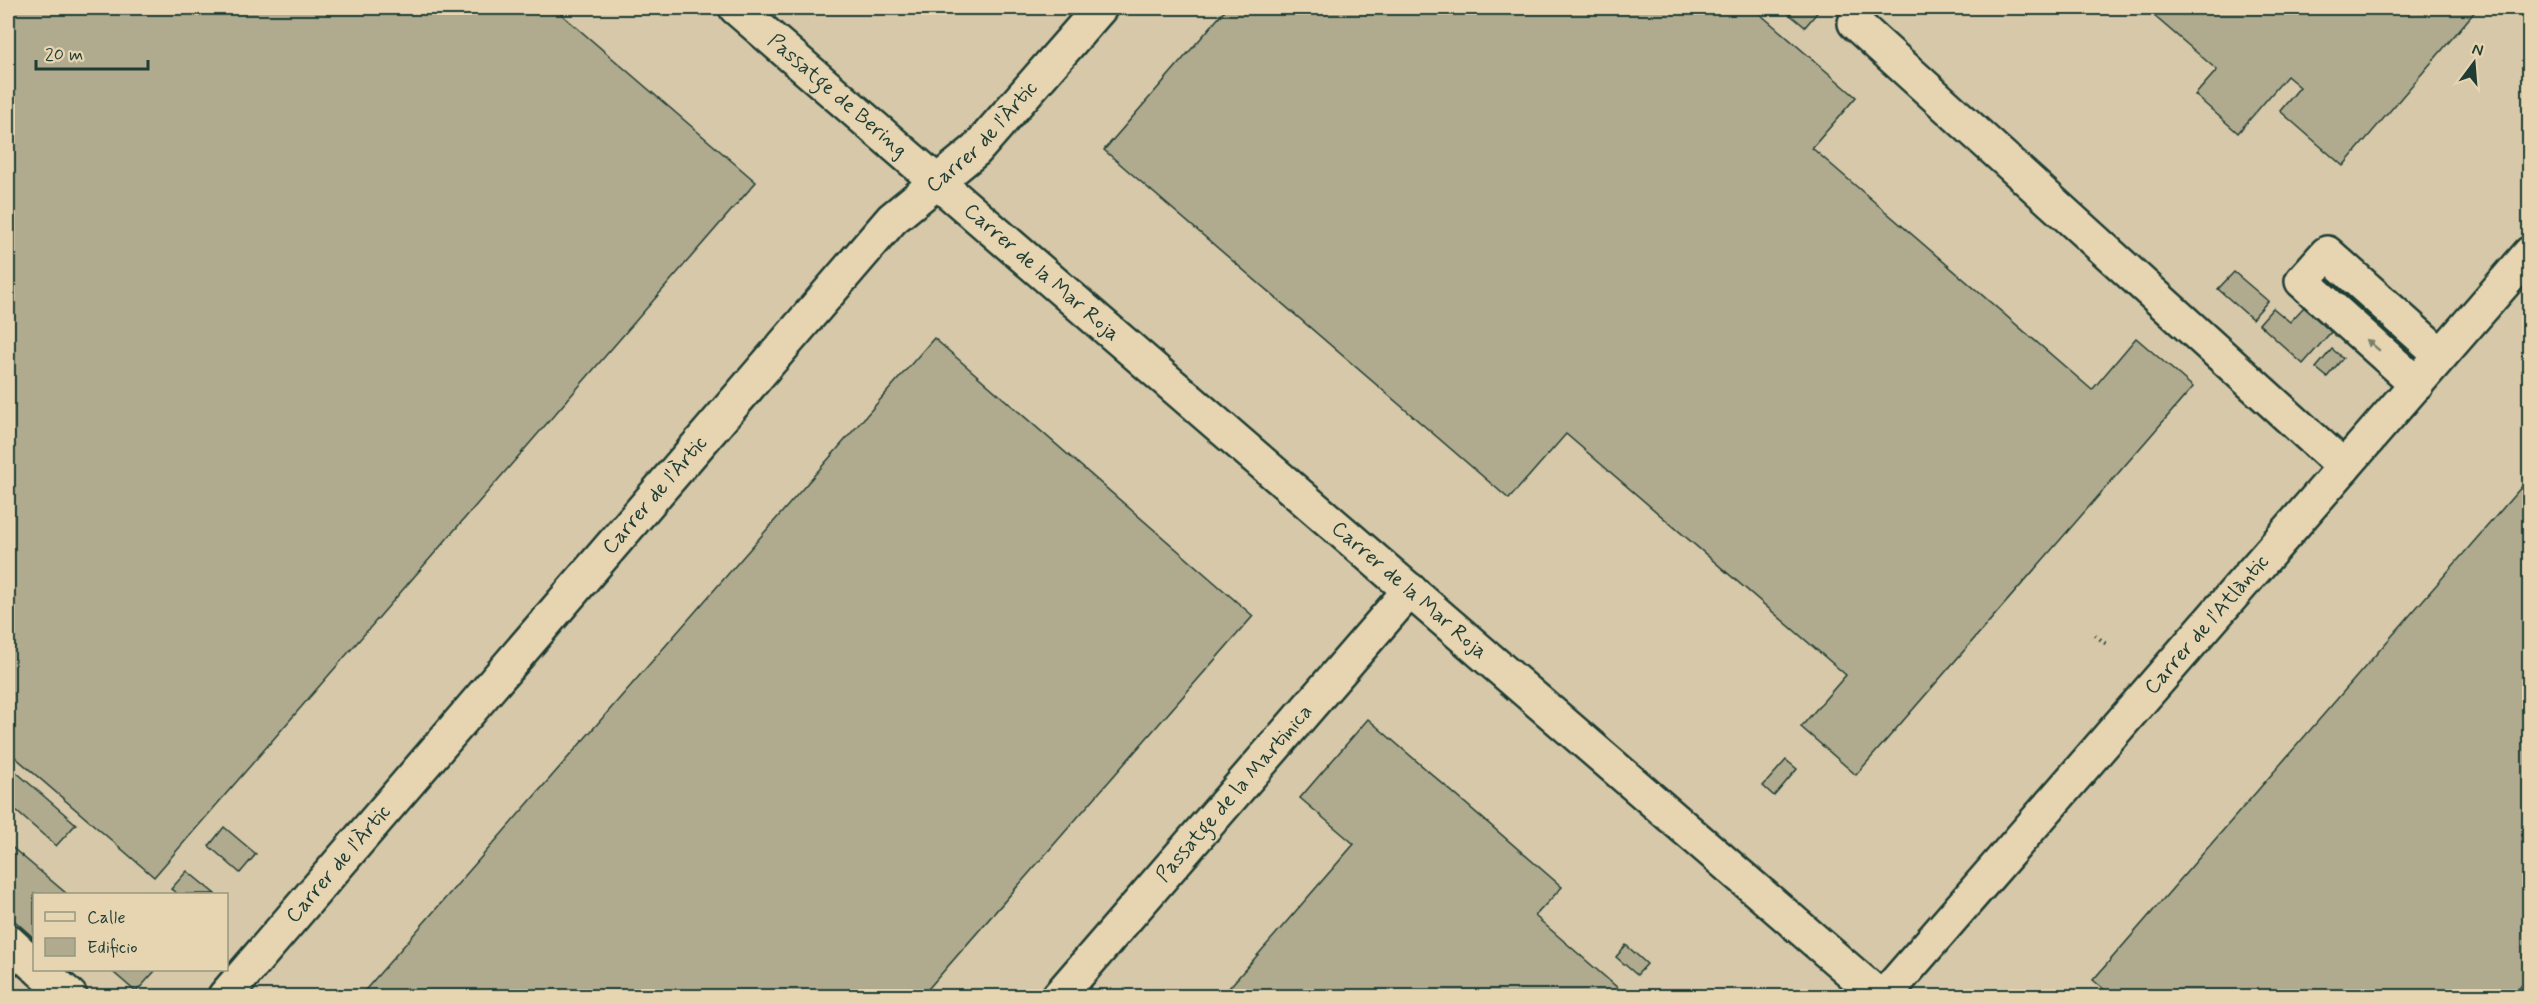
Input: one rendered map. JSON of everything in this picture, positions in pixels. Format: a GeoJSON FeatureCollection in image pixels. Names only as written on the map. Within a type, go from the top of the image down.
{"type":"FeatureCollection","features":[{"type":"Feature","properties":{"kind":"street","name":"Passatge de Bering"},"geometry":{"type":"LineString","coordinates":[[736,8],[939,181]]}},
{"type":"Feature","properties":{"kind":"street","name":"Carrer de l'Àrtic"},"geometry":{"type":"LineString","coordinates":[[225,996],[892,219],[976,150],[1100,8]]}},
{"type":"Feature","properties":{"kind":"street"},"geometry":{"type":"LineString","coordinates":[[1855,22],[2344,467]]}},
{"type":"Feature","properties":{"kind":"street","name":"Carrer de la Mar Roja"},"geometry":{"type":"LineString","coordinates":[[939,181],[1879,996]]}},
{"type":"Feature","properties":{"kind":"street","name":"Carrer de l'Atlàntic"},"geometry":{"type":"LineString","coordinates":[[1884,996],[2417,384],[2529,252]]}},
{"type":"Feature","properties":{"kind":"street"},"geometry":{"type":"LineString","coordinates":[[2417,384],[2302,281],[2326,253],[2441,355]]}},
{"type":"Feature","properties":{"kind":"street","name":"Passatge de la Martinica"},"geometry":{"type":"LineString","coordinates":[[1059,996],[1410,590]]}},
{"type":"Feature","properties":{"kind":"street"},"geometry":{"type":"LineString","coordinates":[[8,941],[33,964]]}},
{"type":"Feature","properties":{"kind":"street"},"geometry":{"type":"LineString","coordinates":[[42,971],[70,996]]}},
{"type":"Feature","properties":{"kind":"path"},"geometry":{"type":"LineString","coordinates":[[2095,634],[2109,646]]}},
{"type":"Feature","properties":{"kind":"shaded area"},"geometry":{"type":"Polygon","coordinates":[[[8,8],[2529,8],[2529,996],[8,996],[8,8]]]}},
{"type":"Feature","properties":{"kind":"building"},"geometry":{"type":"Polygon","coordinates":[[[8,8],[554,8],[756,182],[154,877],[8,751],[8,8]]]}},
{"type":"Feature","properties":{"kind":"building"},"geometry":{"type":"Polygon","coordinates":[[[1227,8],[1753,8],[1856,97],[1812,148],[2092,390],[2136,338],[2193,387],[1856,775],[1801,727],[1846,675],[1566,434],[1509,499],[1104,150],[1227,8]]]}},
{"type":"Feature","properties":{"kind":"building"},"geometry":{"type":"Polygon","coordinates":[[[1782,8],[1821,8],[1805,27],[1782,8]]]}},
{"type":"Feature","properties":{"kind":"building"},"geometry":{"type":"Polygon","coordinates":[[[2145,8],[2478,8],[2343,166],[2280,111],[2300,87],[2287,76],[2238,133],[2195,95],[2217,70],[2145,8]]]}},
{"type":"Feature","properties":{"kind":"building"},"geometry":{"type":"Polygon","coordinates":[[[2234,272],[2268,301],[2252,319],[2218,289],[2234,272]]]}},
{"type":"Feature","properties":{"kind":"building"},"geometry":{"type":"Polygon","coordinates":[[[2304,307],[2331,332],[2303,364],[2259,324],[2273,308],[2290,322],[2304,307]]]}},
{"type":"Feature","properties":{"kind":"building"},"geometry":{"type":"Polygon","coordinates":[[[934,338],[1253,616],[922,996],[360,996],[934,338]]]}},
{"type":"Feature","properties":{"kind":"building"},"geometry":{"type":"Polygon","coordinates":[[[2332,349],[2343,358],[2327,377],[2316,368],[2332,349]]]}},
{"type":"Feature","properties":{"kind":"building"},"geometry":{"type":"Polygon","coordinates":[[[2530,477],[2530,976],[2512,996],[2112,996],[2093,980],[2530,477]]]}},
{"type":"Feature","properties":{"kind":"building"},"geometry":{"type":"Polygon","coordinates":[[[1368,719],[1562,887],[1535,916],[1627,996],[1222,996],[1354,844],[1300,798],[1368,719]]]}},
{"type":"Feature","properties":{"kind":"building"},"geometry":{"type":"Polygon","coordinates":[[[1786,760],[1797,769],[1774,796],[1763,786],[1786,760]]]}},
{"type":"Feature","properties":{"kind":"building"},"geometry":{"type":"Polygon","coordinates":[[[8,765],[76,824],[56,846],[8,804],[8,765]]]}},
{"type":"Feature","properties":{"kind":"building"},"geometry":{"type":"Polygon","coordinates":[[[224,827],[256,854],[240,873],[209,846],[224,827]]]}},
{"type":"Feature","properties":{"kind":"building"},"geometry":{"type":"Polygon","coordinates":[[[8,844],[66,893],[33,893],[33,937],[8,915],[8,844]]]}},
{"type":"Feature","properties":{"kind":"building"},"geometry":{"type":"Polygon","coordinates":[[[187,871],[214,893],[177,893],[171,889],[187,871]]]}},
{"type":"Feature","properties":{"kind":"building"},"geometry":{"type":"Polygon","coordinates":[[[1626,945],[1647,964],[1637,975],[1616,957],[1626,945]]]}},
{"type":"Feature","properties":{"kind":"building"},"geometry":{"type":"Polygon","coordinates":[[[116,971],[155,971],[136,992],[114,973],[116,971]]]}}]}
